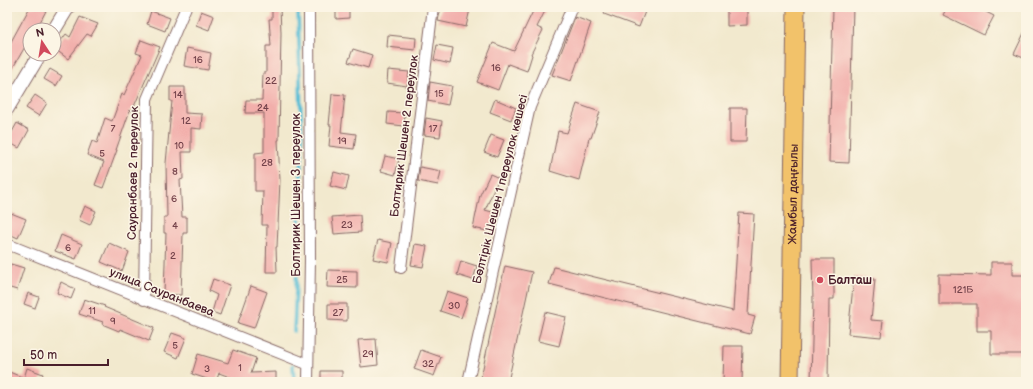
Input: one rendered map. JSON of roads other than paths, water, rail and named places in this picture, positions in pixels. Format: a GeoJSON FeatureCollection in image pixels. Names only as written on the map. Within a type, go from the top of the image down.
{"type":"FeatureCollection","features":[{"type":"Feature","properties":{"kind":"main road","name":"Жамбыл даңғылы"},"geometry":{"type":"LineString","coordinates":[[790,382],[796,7]]}},
{"type":"Feature","properties":{"kind":"street"},"geometry":{"type":"LineString","coordinates":[[59,22],[68,7]]}},
{"type":"Feature","properties":{"kind":"street","name":"Сауранбаев 2 переулок"},"geometry":{"type":"LineString","coordinates":[[144,300],[147,99],[186,7]]}},
{"type":"Feature","properties":{"kind":"street","name":"Болтирик Шешен 3 переулок"},"geometry":{"type":"LineString","coordinates":[[308,382],[307,364],[310,259],[309,7]]}},
{"type":"Feature","properties":{"kind":"street","name":"Болтирик Шешен 2 переулок"},"geometry":{"type":"LineString","coordinates":[[401,268],[433,7]]}},
{"type":"Feature","properties":{"kind":"street","name":"Бөлтірік Шешен 1 переулок көшесі"},"geometry":{"type":"LineString","coordinates":[[468,382],[530,107],[572,7]]}},
{"type":"Feature","properties":{"kind":"street"},"geometry":{"type":"LineString","coordinates":[[7,109],[35,62]]}},
{"type":"Feature","properties":{"kind":"street","name":"улица Сауранбаева"},"geometry":{"type":"LineString","coordinates":[[7,244],[307,364]]}},
{"type":"Feature","properties":{"kind":"waterway"},"geometry":{"type":"LineString","coordinates":[[294,331],[302,153],[298,7]]}},
{"type":"Feature","properties":{"kind":"waterway"},"geometry":{"type":"LineString","coordinates":[[293,365],[294,382]]}},
{"type":"Feature","properties":{"kind":"place","name":"Балташ"},"geometry":{"type":"Point","coordinates":[820,280]}}]}
